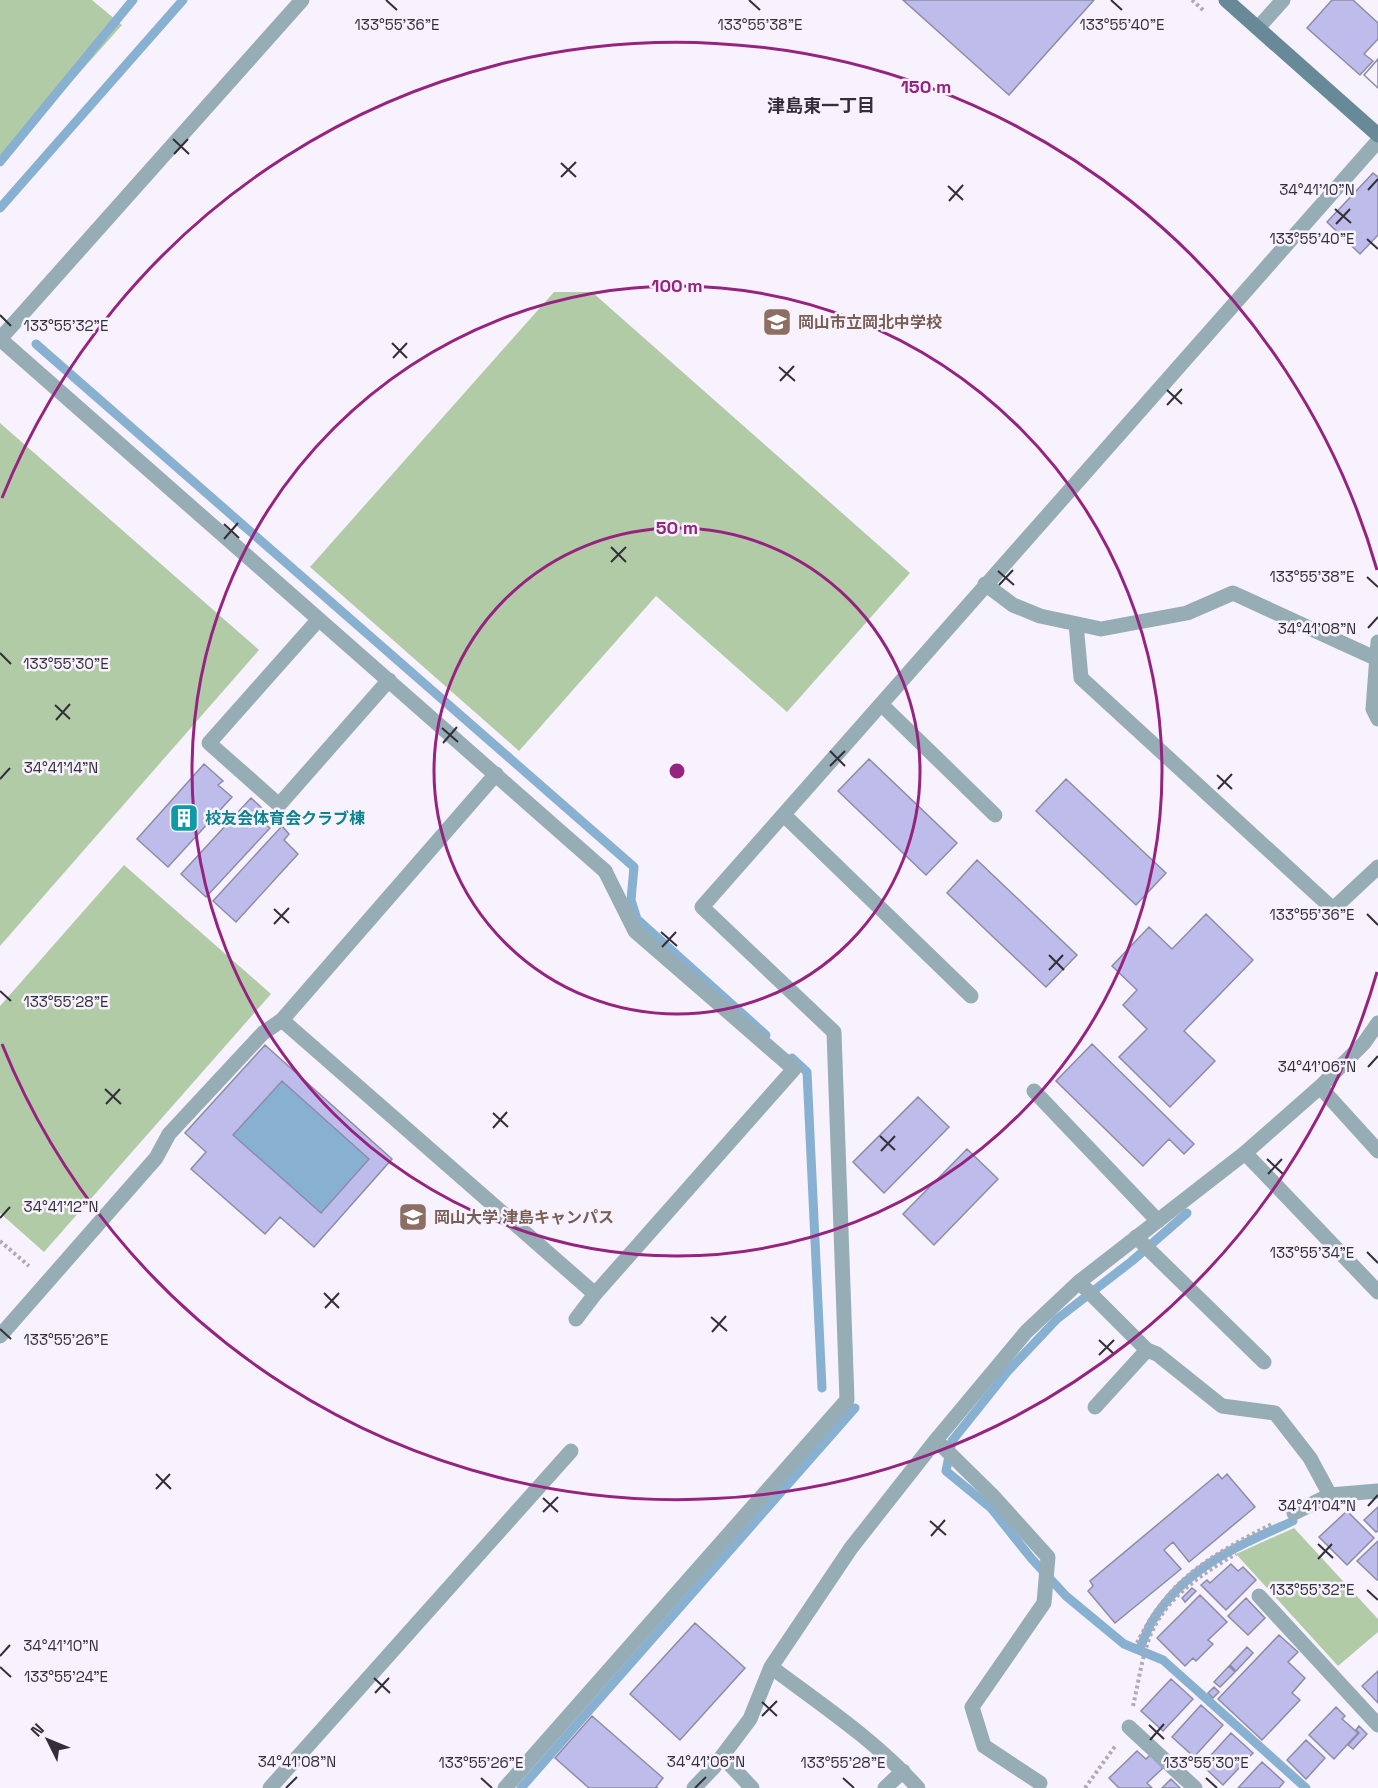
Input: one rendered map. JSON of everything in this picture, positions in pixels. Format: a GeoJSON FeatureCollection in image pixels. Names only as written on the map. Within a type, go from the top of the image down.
{"type":"FeatureCollection","features":[{"type":"Feature","properties":{"kind":"main road"},"geometry":{"type":"LineString","coordinates":[[1226,0],[1378,135]]}},
{"type":"Feature","properties":{"kind":"street"},"geometry":{"type":"LineString","coordinates":[[302,0],[0,339],[605,871],[635,931],[794,1069],[595,1294],[576,1319]]}},
{"type":"Feature","properties":{"kind":"street"},"geometry":{"type":"LineString","coordinates":[[1258,28],[1283,0]]}},
{"type":"Feature","properties":{"kind":"street"},"geometry":{"type":"LineString","coordinates":[[505,1788],[847,1400],[834,1032],[702,907],[1378,141]]}},
{"type":"Feature","properties":{"kind":"street"},"geometry":{"type":"LineString","coordinates":[[985,584],[1013,604],[1040,616],[1101,629],[1187,613],[1233,593],[1377,659]]}},
{"type":"Feature","properties":{"kind":"street"},"geometry":{"type":"LineString","coordinates":[[319,619],[209,743],[279,805],[389,680]]}},
{"type":"Feature","properties":{"kind":"street"},"geometry":{"type":"LineString","coordinates":[[1076,624],[1081,678],[1333,909],[1378,867]]}},
{"type":"Feature","properties":{"kind":"street"},"geometry":{"type":"LineString","coordinates":[[1378,642],[1373,709],[1378,719]]}},
{"type":"Feature","properties":{"kind":"street"},"geometry":{"type":"LineString","coordinates":[[882,705],[995,815]]}},
{"type":"Feature","properties":{"kind":"street"},"geometry":{"type":"LineString","coordinates":[[0,1336],[156,1158],[169,1134],[262,1033],[282,1020],[496,774]]}},
{"type":"Feature","properties":{"kind":"street"},"geometry":{"type":"LineString","coordinates":[[784,815],[971,996]]}},
{"type":"Feature","properties":{"kind":"street"},"geometry":{"type":"LineString","coordinates":[[282,1020],[595,1294]]}},
{"type":"Feature","properties":{"kind":"street"},"geometry":{"type":"LineString","coordinates":[[694,1788],[750,1719],[771,1667],[851,1548],[944,1448],[1026,1332],[1087,1290],[1144,1244],[1158,1221],[1245,1153],[1320,1087],[1364,1043],[1378,1023]]}},
{"type":"Feature","properties":{"kind":"street"},"geometry":{"type":"LineString","coordinates":[[1320,1087],[1378,1151]]}},
{"type":"Feature","properties":{"kind":"street"},"geometry":{"type":"LineString","coordinates":[[1034,1091],[1158,1221]]}},
{"type":"Feature","properties":{"kind":"street"},"geometry":{"type":"LineString","coordinates":[[1245,1153],[1378,1293]]}},
{"type":"Feature","properties":{"kind":"street"},"geometry":{"type":"LineString","coordinates":[[1144,1244],[1264,1362]]}},
{"type":"Feature","properties":{"kind":"street"},"geometry":{"type":"LineString","coordinates":[[1087,1290],[1147,1350],[1156,1353],[1222,1406],[1275,1413],[1310,1458],[1330,1494]]}},
{"type":"Feature","properties":{"kind":"street"},"geometry":{"type":"LineString","coordinates":[[1095,1407],[1147,1350]]}},
{"type":"Feature","properties":{"kind":"street"},"geometry":{"type":"LineString","coordinates":[[944,1448],[992,1495],[1048,1557],[1044,1603],[972,1707],[984,1746],[1040,1783]]}},
{"type":"Feature","properties":{"kind":"street"},"geometry":{"type":"LineString","coordinates":[[270,1788],[571,1451]]}},
{"type":"Feature","properties":{"kind":"street"},"geometry":{"type":"LineString","coordinates":[[1294,1513],[1330,1494],[1378,1491]]}},
{"type":"Feature","properties":{"kind":"street"},"geometry":{"type":"LineString","coordinates":[[1259,1596],[1378,1725]]}},
{"type":"Feature","properties":{"kind":"street"},"geometry":{"type":"LineString","coordinates":[[771,1667],[872,1743],[918,1788]]}},
{"type":"Feature","properties":{"kind":"street"},"geometry":{"type":"LineString","coordinates":[[1129,1727],[1195,1788]]}},
{"type":"Feature","properties":{"kind":"street"},"geometry":{"type":"LineString","coordinates":[[722,1756],[752,1788]]}},
{"type":"Feature","properties":{"kind":"street"},"geometry":{"type":"LineString","coordinates":[[885,1788],[903,1771]]}},
{"type":"Feature","properties":{"kind":"path"},"geometry":{"type":"LineString","coordinates":[[0,1241],[47,1282]]}},
{"type":"Feature","properties":{"kind":"path"},"geometry":{"type":"LineString","coordinates":[[1137,1643],[1161,1602],[1191,1573],[1238,1541],[1294,1513]]}},
{"type":"Feature","properties":{"kind":"path"},"geometry":{"type":"LineString","coordinates":[[1144,1656],[1158,1620],[1186,1586],[1236,1554]]}},
{"type":"Feature","properties":{"kind":"green space"},"geometry":{"type":"Polygon","coordinates":[[[0,0],[92,0],[122,25],[0,162],[0,0]]]}},
{"type":"Feature","properties":{"kind":"green space"},"geometry":{"type":"Polygon","coordinates":[[[554,292],[592,292],[910,573],[787,712],[656,596],[519,751],[310,567],[554,292]]]}},
{"type":"Feature","properties":{"kind":"green space"},"geometry":{"type":"Polygon","coordinates":[[[0,423],[259,650],[0,946],[0,423]]]}},
{"type":"Feature","properties":{"kind":"green space"},"geometry":{"type":"Polygon","coordinates":[[[124,865],[271,994],[44,1252],[0,1213],[0,1006],[124,865]]]}},
{"type":"Feature","properties":{"kind":"green space"},"geometry":{"type":"Polygon","coordinates":[[[1294,1528],[1378,1619],[1378,1632],[1338,1666],[1236,1554],[1294,1528]]]}},
{"type":"Feature","properties":{"kind":"water"},"geometry":{"type":"Polygon","coordinates":[[[282,1081],[369,1159],[321,1213],[233,1135],[282,1081]]]}},
{"type":"Feature","properties":{"kind":"building"},"geometry":{"type":"Polygon","coordinates":[[[903,0],[1094,0],[1009,95],[903,0]]]}},
{"type":"Feature","properties":{"kind":"building"},"geometry":{"type":"Polygon","coordinates":[[[1332,0],[1353,0],[1378,23],[1378,39],[1364,54],[1373,61],[1360,75],[1307,28],[1332,0]]]}},
{"type":"Feature","properties":{"kind":"building"},"geometry":{"type":"Polygon","coordinates":[[[1378,59],[1378,88],[1364,75],[1378,59]]]}},
{"type":"Feature","properties":{"kind":"building"},"geometry":{"type":"Polygon","coordinates":[[[1378,59],[1378,88],[1364,75],[1378,59]]]}},
{"type":"Feature","properties":{"kind":"building"},"geometry":{"type":"Polygon","coordinates":[[[1373,173],[1378,177],[1378,235],[1360,254],[1327,222],[1373,173]]]}},
{"type":"Feature","properties":{"kind":"building"},"geometry":{"type":"Polygon","coordinates":[[[869,759],[957,843],[926,875],[838,791],[869,759]]]}},
{"type":"Feature","properties":{"kind":"building","name":"校友会体育会クラブ棟"},"geometry":{"type":"Polygon","coordinates":[[[204,764],[223,781],[218,785],[232,797],[168,867],[137,839],[204,764]]]}},
{"type":"Feature","properties":{"kind":"building"},"geometry":{"type":"Polygon","coordinates":[[[1066,779],[1166,873],[1136,905],[1036,811],[1066,779]]]}},
{"type":"Feature","properties":{"kind":"building","name":"校友会体育会クラブ棟"},"geometry":{"type":"Polygon","coordinates":[[[251,798],[263,809],[257,816],[270,828],[206,897],[181,874],[251,798]]]}},
{"type":"Feature","properties":{"kind":"building","name":"校友会体育会クラブ棟"},"geometry":{"type":"Polygon","coordinates":[[[282,826],[289,834],[284,840],[298,854],[236,922],[213,901],[282,826]]]}},
{"type":"Feature","properties":{"kind":"building"},"geometry":{"type":"Polygon","coordinates":[[[977,860],[1077,955],[1046,987],[947,893],[977,860]]]}},
{"type":"Feature","properties":{"kind":"building"},"geometry":{"type":"Polygon","coordinates":[[[1206,914],[1253,960],[1184,1031],[1215,1061],[1170,1107],[1119,1057],[1147,1029],[1123,1005],[1137,990],[1112,966],[1149,927],[1172,949],[1206,914]]]}},
{"type":"Feature","properties":{"kind":"building"},"geometry":{"type":"Polygon","coordinates":[[[1092,1044],[1194,1144],[1184,1154],[1169,1139],[1143,1166],[1056,1081],[1092,1044]]]}},
{"type":"Feature","properties":{"kind":"building"},"geometry":{"type":"Polygon","coordinates":[[[265,1045],[392,1159],[314,1247],[280,1217],[265,1234],[191,1169],[206,1152],[185,1133],[265,1045]],[[282,1081],[233,1135],[321,1213],[369,1159],[282,1081]]]}},
{"type":"Feature","properties":{"kind":"building"},"geometry":{"type":"Polygon","coordinates":[[[918,1097],[949,1127],[884,1193],[853,1162],[918,1097]]]}},
{"type":"Feature","properties":{"kind":"building"},"geometry":{"type":"Polygon","coordinates":[[[967,1149],[998,1179],[934,1245],[903,1214],[967,1149]]]}},
{"type":"Feature","properties":{"kind":"building"},"geometry":{"type":"Polygon","coordinates":[[[1218,1474],[1222,1479],[1227,1474],[1255,1507],[1189,1562],[1173,1542],[1164,1550],[1181,1569],[1115,1623],[1088,1591],[1093,1586],[1090,1581],[1218,1474]]]}},
{"type":"Feature","properties":{"kind":"building"},"geometry":{"type":"Polygon","coordinates":[[[1378,1507],[1378,1531],[1376,1532],[1364,1520],[1378,1507]]]}},
{"type":"Feature","properties":{"kind":"building"},"geometry":{"type":"Polygon","coordinates":[[[1347,1511],[1374,1538],[1347,1565],[1319,1537],[1347,1511]]]}},
{"type":"Feature","properties":{"kind":"building"},"geometry":{"type":"Polygon","coordinates":[[[1378,1541],[1378,1580],[1377,1580],[1357,1561],[1378,1541]]]}},
{"type":"Feature","properties":{"kind":"building"},"geometry":{"type":"Polygon","coordinates":[[[1231,1564],[1238,1571],[1243,1567],[1256,1580],[1226,1610],[1201,1585],[1207,1580],[1210,1583],[1231,1564]]]}},
{"type":"Feature","properties":{"kind":"building"},"geometry":{"type":"Polygon","coordinates":[[[1192,1588],[1196,1591],[1185,1602],[1182,1598],[1192,1588]]]}},
{"type":"Feature","properties":{"kind":"building"},"geometry":{"type":"Polygon","coordinates":[[[1200,1595],[1227,1622],[1208,1640],[1213,1644],[1196,1661],[1193,1658],[1185,1666],[1157,1638],[1200,1595]]]}},
{"type":"Feature","properties":{"kind":"building"},"geometry":{"type":"Polygon","coordinates":[[[1246,1598],[1265,1618],[1248,1635],[1228,1616],[1246,1598]]]}},
{"type":"Feature","properties":{"kind":"building"},"geometry":{"type":"Polygon","coordinates":[[[695,1623],[745,1668],[680,1740],[630,1694],[695,1623]]]}},
{"type":"Feature","properties":{"kind":"building"},"geometry":{"type":"Polygon","coordinates":[[[1279,1635],[1298,1652],[1288,1662],[1305,1678],[1292,1693],[1300,1700],[1262,1740],[1218,1699],[1279,1635]]]}},
{"type":"Feature","properties":{"kind":"building"},"geometry":{"type":"Polygon","coordinates":[[[1247,1647],[1253,1653],[1236,1671],[1230,1665],[1247,1647]]]}},
{"type":"Feature","properties":{"kind":"building"},"geometry":{"type":"Polygon","coordinates":[[[1229,1666],[1235,1672],[1220,1687],[1214,1682],[1229,1666]]]}},
{"type":"Feature","properties":{"kind":"building"},"geometry":{"type":"Polygon","coordinates":[[[1378,1671],[1378,1703],[1362,1686],[1378,1671]]]}},
{"type":"Feature","properties":{"kind":"building"},"geometry":{"type":"Polygon","coordinates":[[[1171,1679],[1193,1699],[1163,1731],[1141,1711],[1171,1679]]]}},
{"type":"Feature","properties":{"kind":"building"},"geometry":{"type":"Polygon","coordinates":[[[1214,1687],[1219,1692],[1213,1698],[1208,1693],[1214,1687]]]}},
{"type":"Feature","properties":{"kind":"building"},"geometry":{"type":"Polygon","coordinates":[[[1201,1705],[1223,1725],[1194,1757],[1172,1737],[1201,1705]]]}},
{"type":"Feature","properties":{"kind":"building"},"geometry":{"type":"Polygon","coordinates":[[[1336,1707],[1345,1716],[1342,1719],[1358,1733],[1334,1759],[1309,1735],[1336,1707]]]}},
{"type":"Feature","properties":{"kind":"building"},"geometry":{"type":"Polygon","coordinates":[[[592,1716],[663,1778],[656,1787],[658,1788],[589,1788],[555,1758],[592,1716]]]}},
{"type":"Feature","properties":{"kind":"building"},"geometry":{"type":"Polygon","coordinates":[[[1359,1726],[1367,1734],[1353,1749],[1348,1745],[1359,1733],[1356,1730],[1359,1726]]]}},
{"type":"Feature","properties":{"kind":"building"},"geometry":{"type":"Polygon","coordinates":[[[1231,1733],[1253,1753],[1223,1785],[1202,1765],[1231,1733]]]}},
{"type":"Feature","properties":{"kind":"building"},"geometry":{"type":"Polygon","coordinates":[[[1306,1740],[1325,1758],[1306,1779],[1287,1760],[1306,1740]]]}},
{"type":"Feature","properties":{"kind":"building"},"geometry":{"type":"Polygon","coordinates":[[[1137,1751],[1146,1759],[1150,1755],[1163,1768],[1147,1783],[1152,1788],[1119,1788],[1109,1778],[1137,1751]]]}},
{"type":"Feature","properties":{"kind":"building"},"geometry":{"type":"Polygon","coordinates":[[[1262,1762],[1284,1782],[1279,1788],[1238,1788],[1262,1762]]]}},
{"type":"Feature","properties":{"kind":"building"},"geometry":{"type":"Polygon","coordinates":[[[1171,1779],[1180,1788],[1162,1788],[1171,1779]]]}},
{"type":"Feature","properties":{"kind":"waterway"},"geometry":{"type":"LineString","coordinates":[[0,162],[133,0]]}},
{"type":"Feature","properties":{"kind":"waterway"},"geometry":{"type":"LineString","coordinates":[[0,208],[183,0]]}},
{"type":"Feature","properties":{"kind":"waterway"},"geometry":{"type":"LineString","coordinates":[[36,344],[634,867],[631,900],[637,919],[766,1035]]}},
{"type":"Feature","properties":{"kind":"waterway"},"geometry":{"type":"LineString","coordinates":[[792,1058],[807,1072],[822,1388]]}},
{"type":"Feature","properties":{"kind":"waterway"},"geometry":{"type":"LineString","coordinates":[[1187,1213],[1132,1261],[1057,1319],[1008,1371],[952,1441],[946,1471],[991,1508],[1031,1558],[1066,1596],[1124,1644],[1163,1660],[1306,1788]]}},
{"type":"Feature","properties":{"kind":"waterway"},"geometry":{"type":"LineString","coordinates":[[521,1788],[855,1408]]}},
{"type":"Feature","properties":{"kind":"waterway"},"geometry":{"type":"LineString","coordinates":[[1139,1650],[1151,1623],[1166,1602],[1197,1572],[1233,1549],[1293,1521]]}},
{"type":"Feature","properties":{"kind":"place","name":"岡山市立岡北中学校"},"geometry":{"type":"Point","coordinates":[777,322]}},
{"type":"Feature","properties":{"kind":"place","name":"校友会体育会クラブ棟"},"geometry":{"type":"Point","coordinates":[184,818]}},
{"type":"Feature","properties":{"kind":"place","name":"岡山大学 津島キャンパス"},"geometry":{"type":"Point","coordinates":[413,1217]}},
{"type":"Feature","properties":{"kind":"district","name":"津島東一丁目"},"geometry":{"type":"Point","coordinates":[821,105]}}]}
